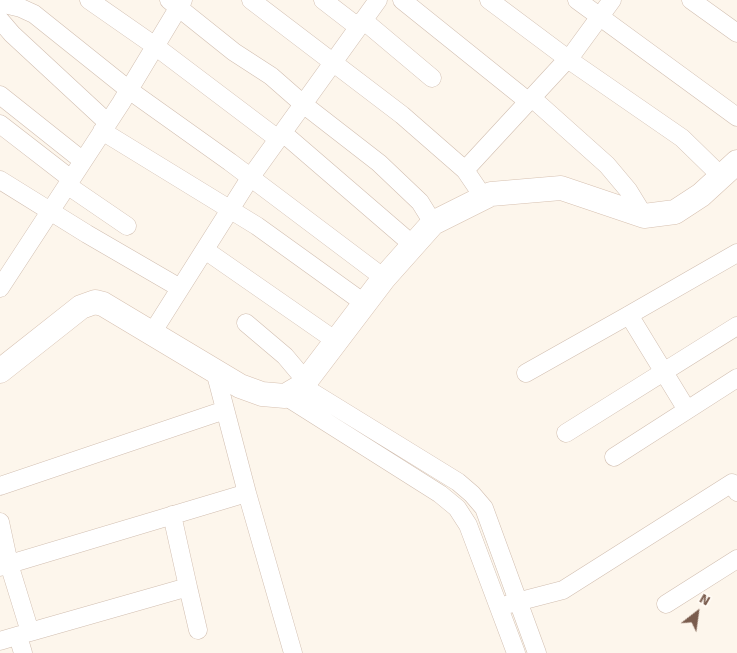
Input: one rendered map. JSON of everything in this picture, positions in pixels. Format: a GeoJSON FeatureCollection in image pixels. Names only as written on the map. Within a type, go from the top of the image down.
{"type":"FeatureCollection","features":[{"type":"Feature","properties":{"kind":"street"},"geometry":{"type":"LineString","coordinates":[[89,0],[280,136],[400,233]]}},
{"type":"Feature","properties":{"kind":"street"},"geometry":{"type":"LineString","coordinates":[[251,0],[332,64],[402,115],[476,187],[491,194],[561,188],[636,201],[675,212],[701,195],[718,165],[489,0]]}},
{"type":"Feature","properties":{"kind":"street"},"geometry":{"type":"LineString","coordinates":[[323,0],[361,24],[432,78]]}},
{"type":"Feature","properties":{"kind":"street"},"geometry":{"type":"LineString","coordinates":[[156,325],[250,178],[378,0]]}},
{"type":"Feature","properties":{"kind":"street"},"geometry":{"type":"LineString","coordinates":[[402,0],[530,100],[607,165],[636,201]]}},
{"type":"Feature","properties":{"kind":"street"},"geometry":{"type":"LineString","coordinates":[[577,0],[737,117]]}},
{"type":"Feature","properties":{"kind":"street"},"geometry":{"type":"LineString","coordinates":[[0,371],[88,303],[95,302],[156,325],[214,371],[240,386],[262,394],[294,377],[400,233],[427,212],[476,187],[530,100],[568,58],[612,0]]}},
{"type":"Feature","properties":{"kind":"street"},"geometry":{"type":"LineString","coordinates":[[690,0],[737,33]]}},
{"type":"Feature","properties":{"kind":"street"},"geometry":{"type":"LineString","coordinates":[[0,287],[129,90],[155,46],[177,2],[234,52],[271,76],[303,104],[379,163],[427,212]]}},
{"type":"Feature","properties":{"kind":"street"},"geometry":{"type":"LineString","coordinates":[[0,3],[21,8],[34,14],[129,90],[372,269]]}},
{"type":"Feature","properties":{"kind":"street"},"geometry":{"type":"LineString","coordinates":[[0,20],[105,127],[287,246],[353,295]]}},
{"type":"Feature","properties":{"kind":"street"},"geometry":{"type":"LineString","coordinates":[[0,95],[83,161]]}},
{"type":"Feature","properties":{"kind":"street"},"geometry":{"type":"LineString","coordinates":[[0,124],[69,182],[127,226]]}},
{"type":"Feature","properties":{"kind":"street"},"geometry":{"type":"LineString","coordinates":[[0,180],[180,288]]}},
{"type":"Feature","properties":{"kind":"street"},"geometry":{"type":"LineString","coordinates":[[205,250],[326,334]]}},
{"type":"Feature","properties":{"kind":"street"},"geometry":{"type":"LineString","coordinates":[[526,373],[737,253]]}},
{"type":"Feature","properties":{"kind":"street"},"geometry":{"type":"LineString","coordinates":[[629,315],[687,410]]}},
{"type":"Feature","properties":{"kind":"street"},"geometry":{"type":"LineString","coordinates":[[246,323],[294,377],[457,508],[468,525],[516,653]]}},
{"type":"Feature","properties":{"kind":"street"},"geometry":{"type":"LineString","coordinates":[[566,433],[665,373],[737,326]]}},
{"type":"Feature","properties":{"kind":"street"},"geometry":{"type":"LineString","coordinates":[[214,371],[293,653]]}},
{"type":"Feature","properties":{"kind":"street"},"geometry":{"type":"LineString","coordinates":[[294,377],[458,482],[472,494],[484,508],[537,653]]}},
{"type":"Feature","properties":{"kind":"street"},"geometry":{"type":"LineString","coordinates":[[614,457],[737,378]]}},
{"type":"Feature","properties":{"kind":"street"},"geometry":{"type":"LineString","coordinates":[[0,486],[225,410]]}},
{"type":"Feature","properties":{"kind":"street"},"geometry":{"type":"LineString","coordinates":[[499,608],[518,601],[563,590],[735,485]]}},
{"type":"Feature","properties":{"kind":"street"},"geometry":{"type":"LineString","coordinates":[[4,566],[247,493]]}},
{"type":"Feature","properties":{"kind":"street"},"geometry":{"type":"LineString","coordinates":[[172,516],[198,630]]}},
{"type":"Feature","properties":{"kind":"street"},"geometry":{"type":"LineString","coordinates":[[0,522],[4,566],[24,634],[23,653]]}},
{"type":"Feature","properties":{"kind":"street"},"geometry":{"type":"LineString","coordinates":[[666,604],[737,559]]}},
{"type":"Feature","properties":{"kind":"street"},"geometry":{"type":"LineString","coordinates":[[0,641],[188,587]]}}]}
